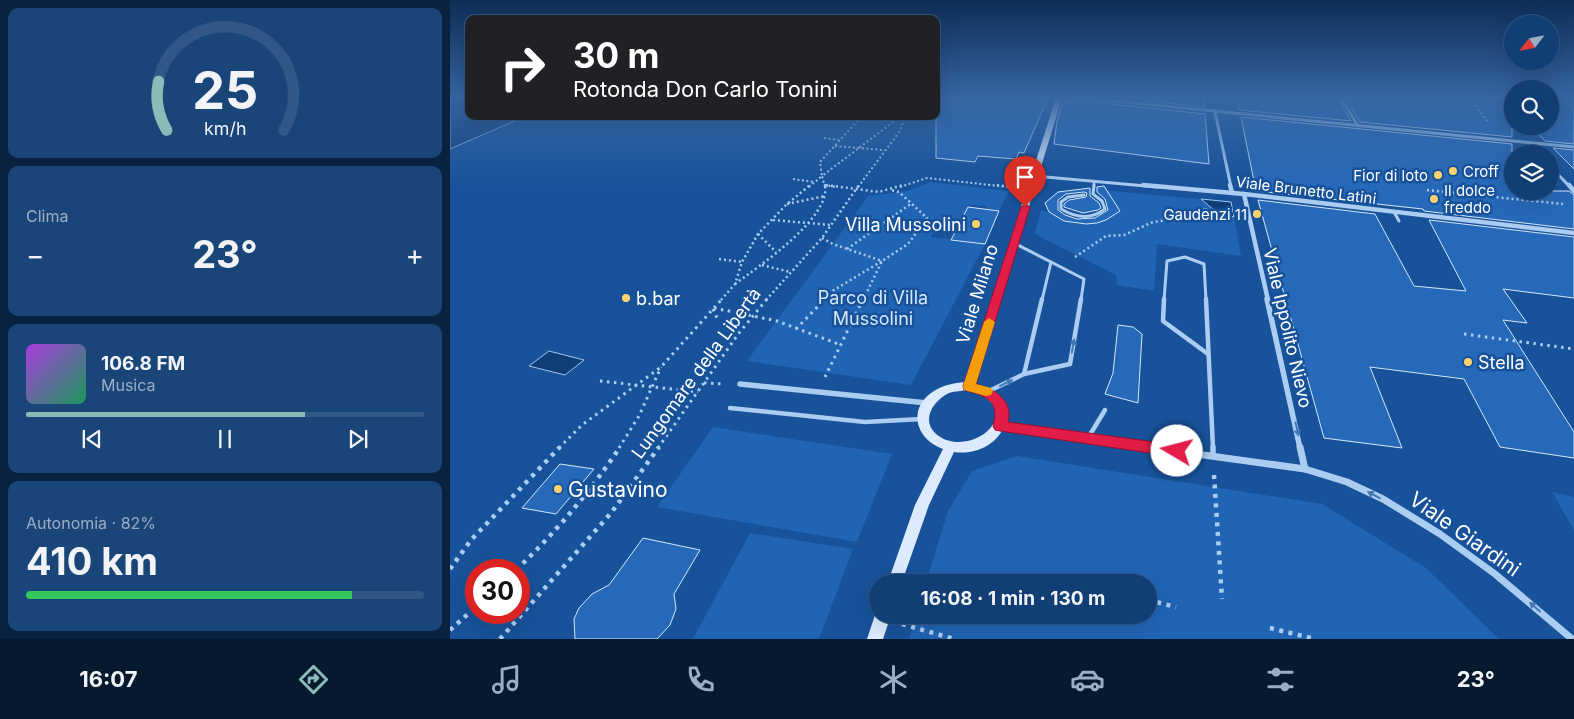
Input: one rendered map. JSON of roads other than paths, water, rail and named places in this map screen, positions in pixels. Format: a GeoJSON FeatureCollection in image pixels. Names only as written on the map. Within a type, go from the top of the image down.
{"type":"FeatureCollection","features":[{"type":"Feature","properties":{"kind":"street","name":"Viale Milano"},"geometry":{"type":"LineString","coordinates":[[969,386],[1050,128]]}},
{"type":"Feature","properties":{"kind":"street"},"geometry":{"type":"LineString","coordinates":[[1219,128],[1232,193]]}},
{"type":"Feature","properties":{"kind":"street"},"geometry":{"type":"LineString","coordinates":[[1377,128],[1574,147]]}},
{"type":"Feature","properties":{"kind":"street"},"geometry":{"type":"LineString","coordinates":[[1559,175],[1574,191]]}},
{"type":"Feature","properties":{"kind":"street","name":"Viale Brunetto Latini"},"geometry":{"type":"LineString","coordinates":[[1035,176],[1244,194],[1574,233]]}},
{"type":"Feature","properties":{"kind":"street","name":"Viale Ippolito Nievo"},"geometry":{"type":"LineString","coordinates":[[1244,194],[1305,469]]}},
{"type":"Feature","properties":{"kind":"street"},"geometry":{"type":"LineString","coordinates":[[740,384],[928,403]]}},
{"type":"Feature","properties":{"kind":"street"},"geometry":{"type":"LineString","coordinates":[[969,386],[987,392],[996,398],[1003,416],[996,433],[980,444],[971,447],[950,447],[930,436],[924,428],[922,419],[928,403],[945,390],[969,386]]}},
{"type":"Feature","properties":{"kind":"street","name":"Viale Giardini"},"geometry":{"type":"LineString","coordinates":[[1000,426],[1305,469],[1351,483],[1423,521],[1514,589],[1572,639]]}},
{"type":"Feature","properties":{"kind":"street"},"geometry":{"type":"LineString","coordinates":[[898,574],[922,505],[950,447]]}},
{"type":"Feature","properties":{"kind":"street"},"geometry":{"type":"LineString","coordinates":[[875,639],[880,624]]}},
{"type":"Feature","properties":{"kind":"lane"},"geometry":{"type":"LineString","coordinates":[[1084,195],[1068,197],[1061,202],[1061,208],[1070,215],[1083,217],[1098,215],[1105,209],[1102,201],[1093,194],[1094,181]]}},
{"type":"Feature","properties":{"kind":"lane"},"geometry":{"type":"LineString","coordinates":[[1394,212],[1399,220]]}},
{"type":"Feature","properties":{"kind":"lane"},"geometry":{"type":"LineString","coordinates":[[987,392],[1024,374],[1070,364],[1084,279],[1014,243]]}},
{"type":"Feature","properties":{"kind":"lane"},"geometry":{"type":"LineString","coordinates":[[1208,354],[1163,321],[1167,261],[1185,257],[1204,264],[1213,456]]}},
{"type":"Feature","properties":{"kind":"lane"},"geometry":{"type":"LineString","coordinates":[[1024,374],[1050,262]]}},
{"type":"Feature","properties":{"kind":"lane"},"geometry":{"type":"LineString","coordinates":[[730,408],[865,422],[922,419]]}},
{"type":"Feature","properties":{"kind":"lane"},"geometry":{"type":"LineString","coordinates":[[1088,438],[1105,410]]}},
{"type":"Feature","properties":{"kind":"place","name":"Croff"},"geometry":{"type":"Point","coordinates":[1453,171]}},
{"type":"Feature","properties":{"kind":"place","name":"Fior di loto"},"geometry":{"type":"Point","coordinates":[1438,175]}},
{"type":"Feature","properties":{"kind":"place","name":"Il dolce freddo"},"geometry":{"type":"Point","coordinates":[1434,199]}},
{"type":"Feature","properties":{"kind":"place","name":"Gaudenzi 11"},"geometry":{"type":"Point","coordinates":[1257,214]}},
{"type":"Feature","properties":{"kind":"place","name":"Villa Mussolini"},"geometry":{"type":"Point","coordinates":[976,224]}},
{"type":"Feature","properties":{"kind":"place","name":"b.bar"},"geometry":{"type":"Point","coordinates":[626,298]}},
{"type":"Feature","properties":{"kind":"place","name":"Stella"},"geometry":{"type":"Point","coordinates":[1468,362]}},
{"type":"Feature","properties":{"kind":"place","name":"Gustavino"},"geometry":{"type":"Point","coordinates":[558,489]}},
{"type":"Feature","properties":{"kind":"park label","name":"Parco di Villa Mussolini"},"geometry":{"type":"Point","coordinates":[873,307]}}]}
